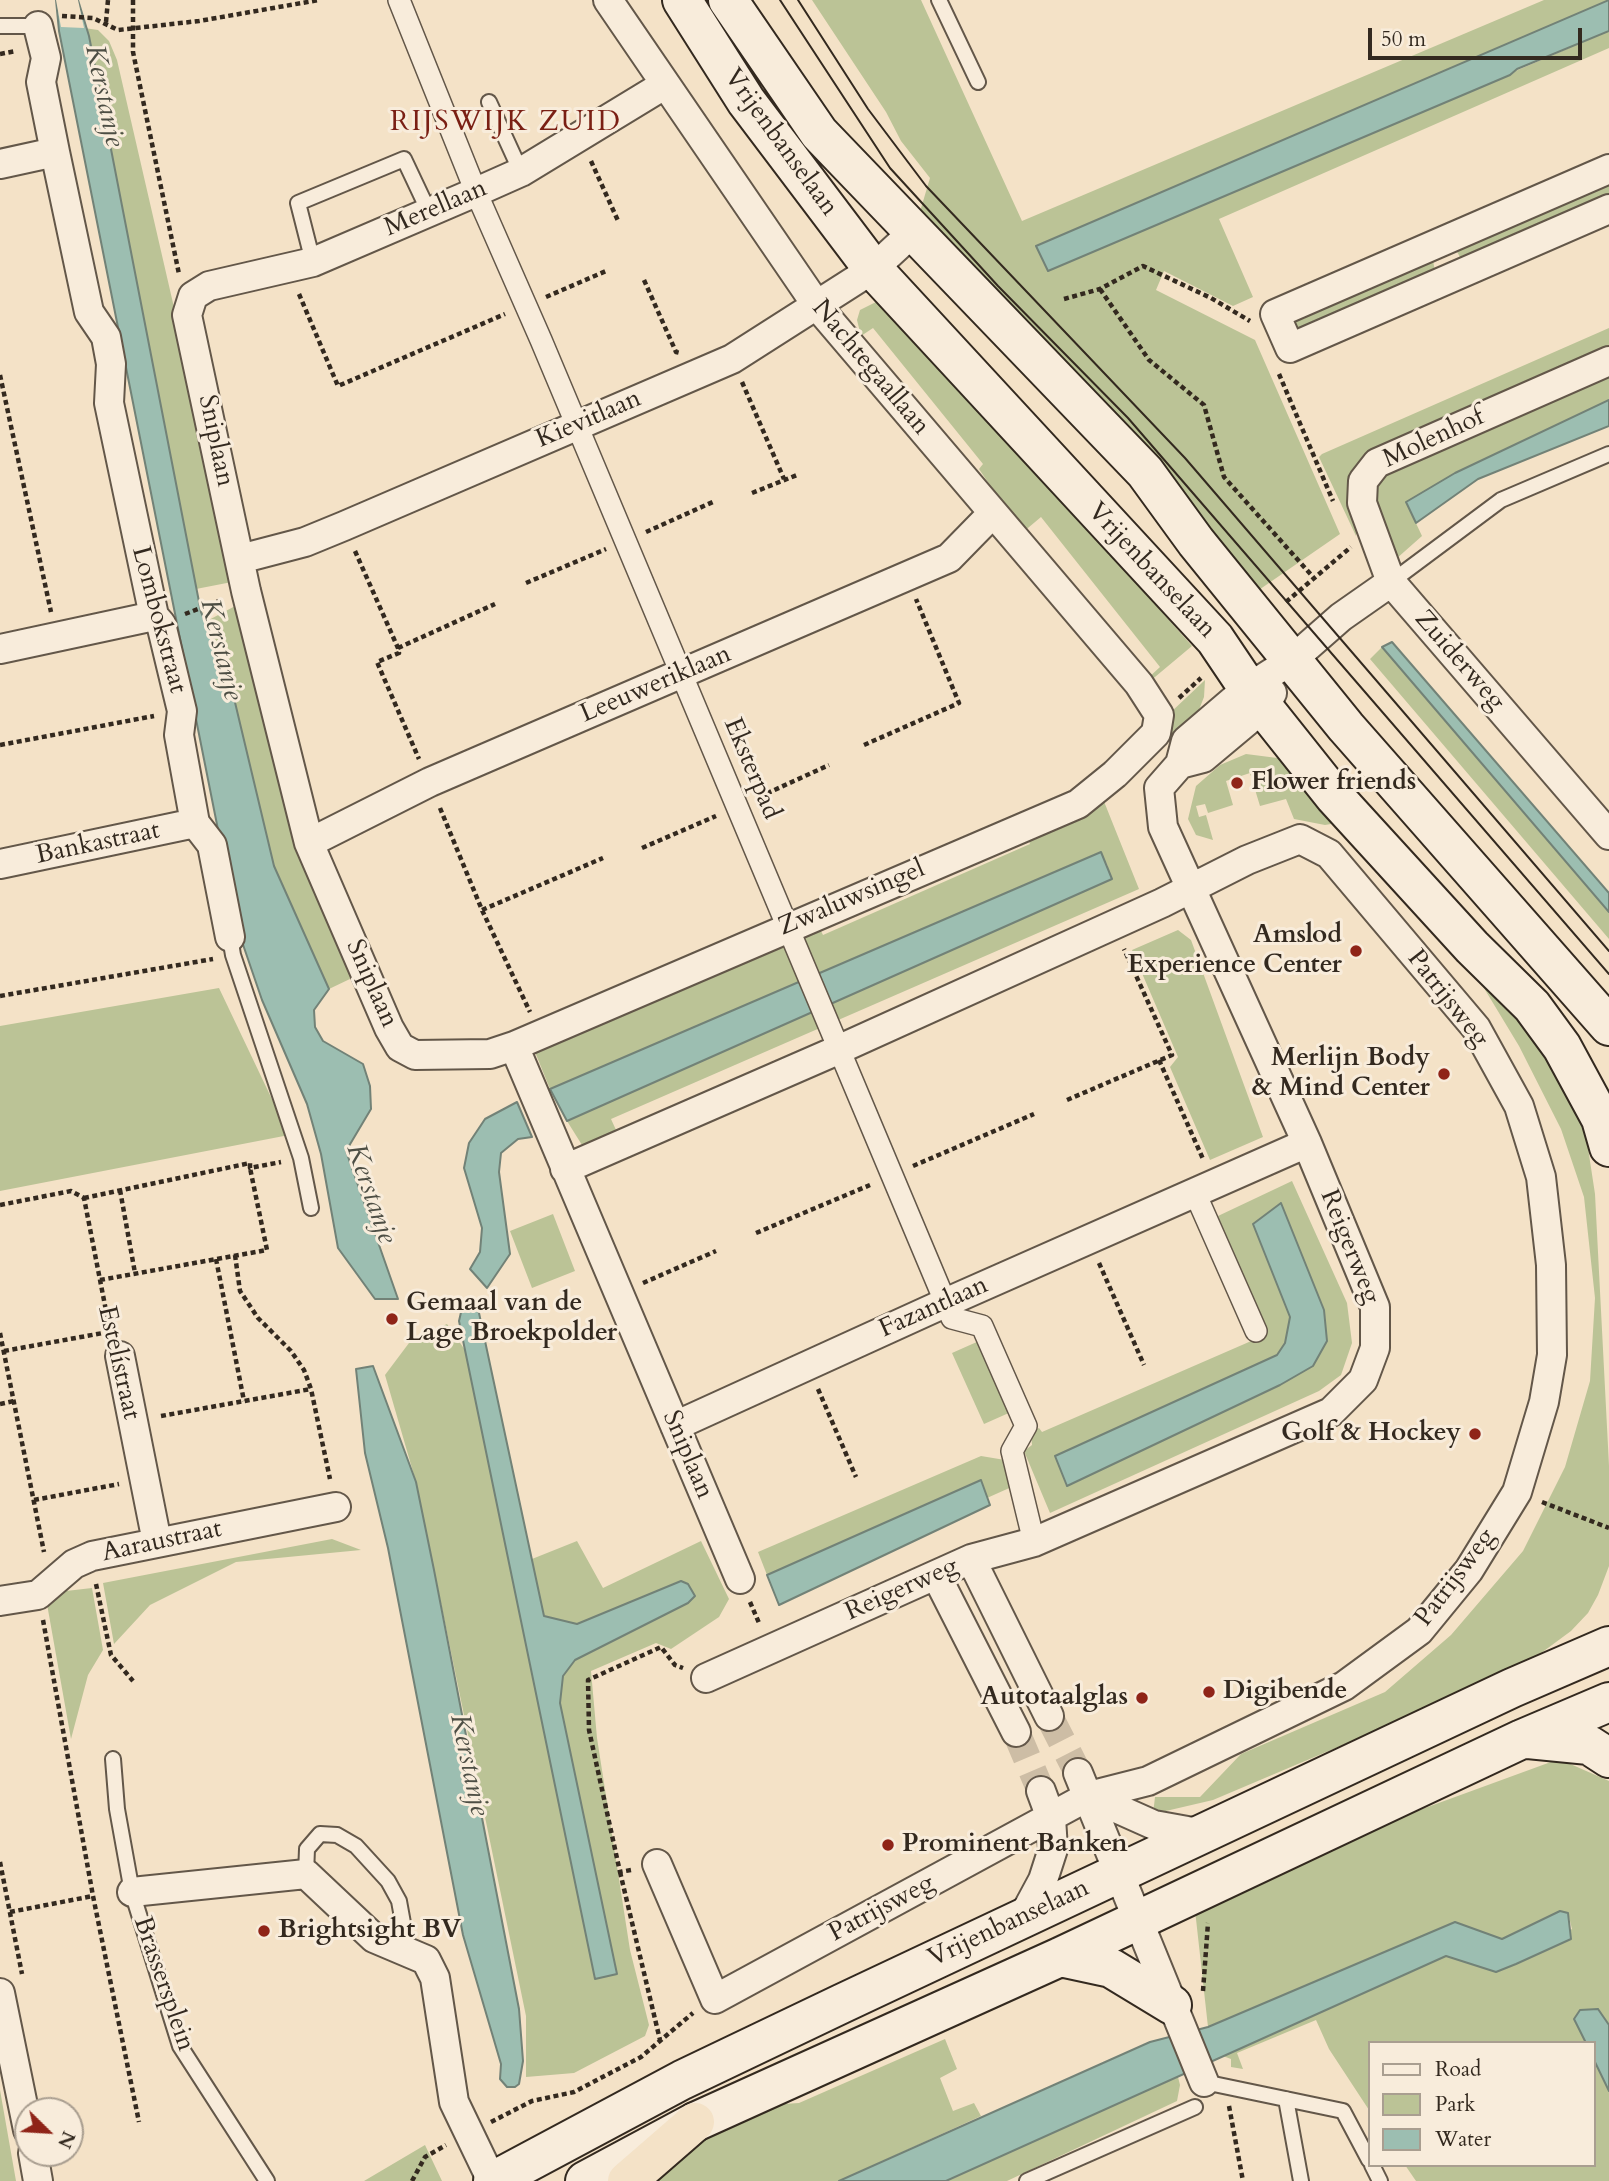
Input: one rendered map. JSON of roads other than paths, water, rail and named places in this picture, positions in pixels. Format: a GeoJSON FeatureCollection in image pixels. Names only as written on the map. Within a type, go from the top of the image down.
{"type":"FeatureCollection","features":[{"type":"Feature","properties":{"kind":"highway"},"geometry":{"type":"LineString","coordinates":[[627,2181],[695,2122]]}},
{"type":"Feature","properties":{"kind":"main road","name":"Vrijenbanselaan"},"geometry":{"type":"LineString","coordinates":[[682,0],[746,100],[873,269],[1215,639],[1256,698],[1334,796],[1472,947],[1532,1006],[1562,1047],[1601,1119],[1609,1147]]}},
{"type":"Feature","properties":{"kind":"main road","name":"Vrijenbanselaan"},"geometry":{"type":"LineString","coordinates":[[728,0],[818,133],[1145,472],[1196,542],[1292,660],[1510,916],[1609,1026]]}},
{"type":"Feature","properties":{"kind":"main road","name":"Vrijenbanselaan"},"geometry":{"type":"LineString","coordinates":[[493,2181],[682,2080],[1116,1873],[1512,1688],[1609,1646]]}},
{"type":"Feature","properties":{"kind":"main road","name":"Vrijenbanselaan"},"geometry":{"type":"LineString","coordinates":[[585,2181],[695,2122],[1060,1956],[1522,1739],[1609,1702]]}},
{"type":"Feature","properties":{"kind":"main road"},"geometry":{"type":"LineString","coordinates":[[1522,1739],[1589,1745],[1609,1758]]}},
{"type":"Feature","properties":{"kind":"main road"},"geometry":{"type":"LineString","coordinates":[[1060,1956],[1111,1968],[1174,2010]]}},
{"type":"Feature","properties":{"kind":"street","name":"Eksterpad"},"geometry":{"type":"LineString","coordinates":[[398,0],[476,192],[577,425],[945,1303],[952,1318],[982,1326],[1026,1426],[1012,1451],[1034,1542]]}},
{"type":"Feature","properties":{"kind":"street","name":"Nachtegaallaan"},"geometry":{"type":"LineString","coordinates":[[608,0],[817,307],[1139,684],[1159,715]]}},
{"type":"Feature","properties":{"kind":"street","name":"Lombokstraat"},"geometry":{"type":"LineString","coordinates":[[49,21],[41,82],[89,312],[106,337],[111,364],[109,403],[167,616],[161,624],[182,710],[179,735],[195,823],[212,845],[232,946]]}},
{"type":"Feature","properties":{"kind":"street","name":"Merellaan"},"geometry":{"type":"LineString","coordinates":[[193,296],[209,286],[300,265],[521,172],[664,85]]}},
{"type":"Feature","properties":{"kind":"street"},"geometry":{"type":"LineString","coordinates":[[0,164],[55,152]]}},
{"type":"Feature","properties":{"kind":"street"},"geometry":{"type":"LineString","coordinates":[[1609,169],[1275,314],[1290,348],[1609,209]]}},
{"type":"Feature","properties":{"kind":"street","name":"Kievitlaan"},"geometry":{"type":"LineString","coordinates":[[240,559],[305,542],[732,359],[873,269],[912,233]]}},
{"type":"Feature","properties":{"kind":"street"},"geometry":{"type":"LineString","coordinates":[[1442,242],[1456,275]]}},
{"type":"Feature","properties":{"kind":"street","name":"Sniplaan"},"geometry":{"type":"LineString","coordinates":[[193,296],[187,315],[240,559],[309,843],[400,1047],[415,1055],[490,1054],[514,1046],[740,1579]]}},
{"type":"Feature","properties":{"kind":"street","name":"Molenhof"},"geometry":{"type":"LineString","coordinates":[[1391,582],[1362,503],[1363,481],[1377,463],[1609,361]]}},
{"type":"Feature","properties":{"kind":"street","name":"Leeuweriklaan"},"geometry":{"type":"LineString","coordinates":[[309,843],[430,782],[949,558],[992,514]]}},
{"type":"Feature","properties":{"kind":"street"},"geometry":{"type":"LineString","coordinates":[[1292,660],[1341,617],[1391,582]]}},
{"type":"Feature","properties":{"kind":"street","name":"Zuiderweg"},"geometry":{"type":"LineString","coordinates":[[1391,582],[1609,835]]}},
{"type":"Feature","properties":{"kind":"street"},"geometry":{"type":"LineString","coordinates":[[0,649],[167,616]]}},
{"type":"Feature","properties":{"kind":"street","name":"Reigerweg"},"geometry":{"type":"LineString","coordinates":[[706,1678],[971,1559],[1034,1542],[1331,1412],[1363,1380],[1375,1348],[1375,1307],[1307,1143],[1163,827],[1159,789],[1180,764],[1186,741],[1256,698],[1292,660]]}},
{"type":"Feature","properties":{"kind":"street","name":"Zwaluwsingel"},"geometry":{"type":"LineString","coordinates":[[514,1046],[1078,804],[1115,774],[1156,733],[1159,715]]}},
{"type":"Feature","properties":{"kind":"street","name":"Bankastraat"},"geometry":{"type":"LineString","coordinates":[[0,864],[195,823]]}},
{"type":"Feature","properties":{"kind":"street","name":"Patrijsweg"},"geometry":{"type":"LineString","coordinates":[[657,1864],[715,2000],[1051,1818],[1084,1785],[1148,1781],[1344,1686],[1419,1631],[1469,1570],[1517,1492],[1544,1402],[1552,1355],[1551,1265],[1541,1177],[1519,1106],[1476,1028],[1329,854],[1300,839],[1247,860],[1193,888]]}},
{"type":"Feature","properties":{"kind":"street"},"geometry":{"type":"LineString","coordinates":[[565,1169],[838,1050],[1193,888]]}},
{"type":"Feature","properties":{"kind":"street","name":"Fazantlaan"},"geometry":{"type":"LineString","coordinates":[[675,1426],[1307,1143]]}},
{"type":"Feature","properties":{"kind":"street"},"geometry":{"type":"LineString","coordinates":[[1204,1189],[1256,1331]]}},
{"type":"Feature","properties":{"kind":"street","name":"Estelístraat"},"geometry":{"type":"LineString","coordinates":[[115,1344],[157,1542]]}},
{"type":"Feature","properties":{"kind":"street","name":"Aaraustraat"},"geometry":{"type":"LineString","coordinates":[[0,1601],[44,1589],[74,1564],[92,1556],[336,1507]]}},
{"type":"Feature","properties":{"kind":"street"},"geometry":{"type":"LineString","coordinates":[[971,1559],[1049,1716]]}},
{"type":"Feature","properties":{"kind":"street"},"geometry":{"type":"LineString","coordinates":[[936,1574],[1016,1732]]}},
{"type":"Feature","properties":{"kind":"street"},"geometry":{"type":"LineString","coordinates":[[1084,1785],[1154,1825],[1204,1834]]}},
{"type":"Feature","properties":{"kind":"street"},"geometry":{"type":"LineString","coordinates":[[1084,1785],[1116,1873],[1206,2087]]}},
{"type":"Feature","properties":{"kind":"street"},"geometry":{"type":"LineString","coordinates":[[1022,1919],[1046,1873],[1052,1849],[1051,1818],[1041,1791]]}},
{"type":"Feature","properties":{"kind":"street"},"geometry":{"type":"LineString","coordinates":[[306,1874],[374,1938],[426,1960],[435,1978],[454,2102],[493,2181]]}},
{"type":"Feature","properties":{"kind":"street","name":"Brassersplein"},"geometry":{"type":"LineString","coordinates":[[132,1892],[306,1874]]}},
{"type":"Feature","properties":{"kind":"street"},"geometry":{"type":"LineString","coordinates":[[0,1993],[21,2097]]}},
{"type":"Feature","properties":{"kind":"lane"},"geometry":{"type":"LineString","coordinates":[[939,0],[978,82]]}},
{"type":"Feature","properties":{"kind":"lane"},"geometry":{"type":"LineString","coordinates":[[0,26],[49,21]]}},
{"type":"Feature","properties":{"kind":"lane"},"geometry":{"type":"LineString","coordinates":[[489,102],[521,172]]}},
{"type":"Feature","properties":{"kind":"lane"},"geometry":{"type":"LineString","coordinates":[[300,265],[298,203],[404,159],[429,212]]}},
{"type":"Feature","properties":{"kind":"lane"},"geometry":{"type":"LineString","coordinates":[[1391,582],[1501,500],[1609,454]]}},
{"type":"Feature","properties":{"kind":"lane","name":"Lombokstraat"},"geometry":{"type":"LineString","coordinates":[[232,946],[301,1158],[311,1208]]}},
{"type":"Feature","properties":{"kind":"lane","name":"Brassersplein"},"geometry":{"type":"LineString","coordinates":[[113,1759],[117,1809],[132,1892],[180,2046],[267,2181]]}},
{"type":"Feature","properties":{"kind":"lane"},"geometry":{"type":"LineString","coordinates":[[306,1874],[307,1849],[320,1834],[337,1836],[356,1846],[388,1881],[399,1901],[403,1923],[401,1948]]}},
{"type":"Feature","properties":{"kind":"lane"},"geometry":{"type":"LineString","coordinates":[[1027,2181],[1206,2087],[1343,2110],[1368,2158]]}},
{"type":"Feature","properties":{"kind":"lane"},"geometry":{"type":"LineString","coordinates":[[1286,2099],[1301,2181]]}},
{"type":"Feature","properties":{"kind":"water"},"geometry":{"type":"Polygon","coordinates":[[[56,0],[78,0],[89,36],[201,612],[228,673],[274,866],[329,989],[314,1010],[315,1027],[323,1041],[363,1064],[370,1086],[371,1109],[346,1151],[398,1299],[375,1299],[338,1248],[321,1154],[307,1104],[262,1000],[238,930],[59,31],[56,0]]]}},
{"type":"Feature","properties":{"kind":"water"},"geometry":{"type":"Polygon","coordinates":[[[1609,0],[1609,31],[1517,69],[1510,75],[1048,271],[1036,246],[1609,0]]]}},
{"type":"Feature","properties":{"kind":"water"},"geometry":{"type":"Polygon","coordinates":[[[1609,400],[1609,426],[1478,479],[1416,523],[1406,502],[1455,473],[1609,400]]]}},
{"type":"Feature","properties":{"kind":"water"},"geometry":{"type":"Polygon","coordinates":[[[1392,642],[1609,893],[1609,912],[1382,647],[1392,642]]]}},
{"type":"Feature","properties":{"kind":"water"},"geometry":{"type":"Polygon","coordinates":[[[1101,852],[1112,879],[567,1121],[550,1089],[1101,852]]]}},
{"type":"Feature","properties":{"kind":"water"},"geometry":{"type":"Polygon","coordinates":[[[517,1102],[532,1137],[518,1139],[501,1153],[499,1172],[510,1254],[487,1288],[470,1269],[480,1252],[482,1228],[464,1168],[469,1143],[485,1119],[517,1102]]]}},
{"type":"Feature","properties":{"kind":"water"},"geometry":{"type":"Polygon","coordinates":[[[1281,1203],[1324,1310],[1327,1341],[1313,1366],[1280,1385],[1067,1486],[1055,1456],[1277,1355],[1285,1343],[1290,1317],[1253,1224],[1281,1203]]]}},
{"type":"Feature","properties":{"kind":"water"},"geometry":{"type":"Polygon","coordinates":[[[472,1304],[479,1313],[544,1616],[577,1624],[681,1581],[688,1584],[695,1596],[688,1603],[575,1660],[563,1676],[560,1703],[617,1974],[595,1979],[459,1321],[462,1308],[472,1304]]]}},
{"type":"Feature","properties":{"kind":"water","name":"Kerstanje"},"geometry":{"type":"Polygon","coordinates":[[[373,1366],[416,1482],[434,1570],[519,2009],[523,2061],[519,2084],[515,2087],[507,2087],[500,2079],[501,2064],[463,1935],[388,1548],[365,1453],[356,1369],[373,1366]]]}},
{"type":"Feature","properties":{"kind":"water"},"geometry":{"type":"Polygon","coordinates":[[[981,1480],[990,1505],[779,1605],[767,1575],[981,1480]]]}},
{"type":"Feature","properties":{"kind":"water"},"geometry":{"type":"Polygon","coordinates":[[[1560,1911],[1568,1913],[1571,1939],[1516,1964],[1496,1972],[1446,1956],[946,2181],[839,2181],[1150,2042],[1208,2027],[1455,1922],[1502,1939],[1560,1911]]]}},
{"type":"Feature","properties":{"kind":"water"},"geometry":{"type":"Polygon","coordinates":[[[1598,2009],[1609,2025],[1609,2091],[1595,2062],[1595,2041],[1585,2041],[1574,2019],[1580,2010],[1598,2009]]]}},
{"type":"Feature","properties":{"kind":"tunnel"},"geometry":{"type":"LineString","coordinates":[[1049,1716],[1078,1773]]}},
{"type":"Feature","properties":{"kind":"tunnel"},"geometry":{"type":"LineString","coordinates":[[1016,1732],[1041,1791]]}},
{"type":"Feature","properties":{"kind":"tram line"},"geometry":{"type":"LineString","coordinates":[[780,0],[890,168],[998,286],[1128,418],[1609,974]]}},
{"type":"Feature","properties":{"kind":"tram line"},"geometry":{"type":"LineString","coordinates":[[798,0],[868,109],[926,186],[1185,458],[1609,951]]}},
{"type":"Feature","properties":{"kind":"place","name":"Flower friends"},"geometry":{"type":"Point","coordinates":[1237,783]}},
{"type":"Feature","properties":{"kind":"place","name":"Amslod Experience Center"},"geometry":{"type":"Point","coordinates":[1356,951]}},
{"type":"Feature","properties":{"kind":"place","name":"Merlijn Body & Mind Center"},"geometry":{"type":"Point","coordinates":[1444,1074]}},
{"type":"Feature","properties":{"kind":"place","name":"Gemaal van de Lage Broekpolder"},"geometry":{"type":"Point","coordinates":[392,1319]}},
{"type":"Feature","properties":{"kind":"place","name":"Golf & Hockey"},"geometry":{"type":"Point","coordinates":[1475,1434]}},
{"type":"Feature","properties":{"kind":"place","name":"Digibende"},"geometry":{"type":"Point","coordinates":[1209,1692]}},
{"type":"Feature","properties":{"kind":"place","name":"Autotaalglas"},"geometry":{"type":"Point","coordinates":[1142,1698]}},
{"type":"Feature","properties":{"kind":"place","name":"Prominent Banken"},"geometry":{"type":"Point","coordinates":[888,1845]}},
{"type":"Feature","properties":{"kind":"place","name":"Brightsight BV"},"geometry":{"type":"Point","coordinates":[264,1931]}},
{"type":"Feature","properties":{"kind":"district","name":"RIJSWIJK ZUID"},"geometry":{"type":"Point","coordinates":[506,124]}}]}
